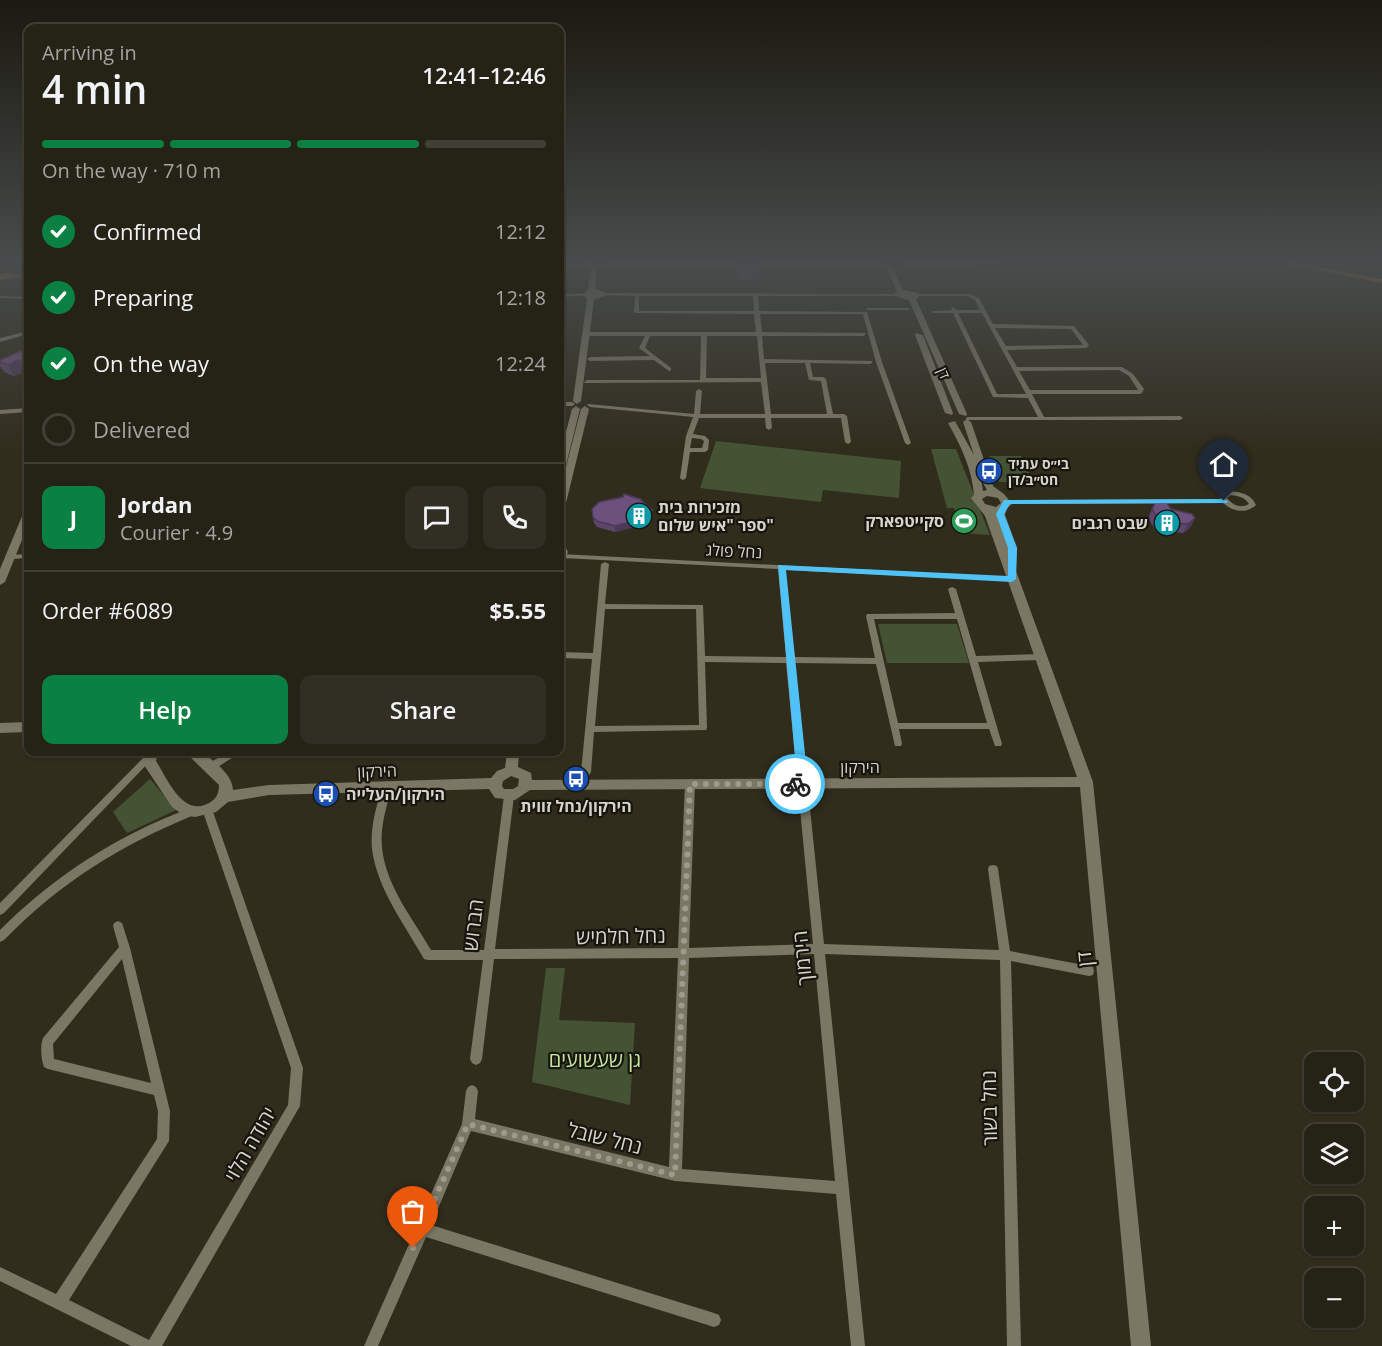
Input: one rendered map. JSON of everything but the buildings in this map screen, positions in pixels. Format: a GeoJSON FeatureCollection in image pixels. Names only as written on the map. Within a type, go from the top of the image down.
{"type":"FeatureCollection","features":[{"type":"Feature","properties":{"kind":"street"},"geometry":{"type":"LineString","coordinates":[[564,440],[581,405],[591,324]]}},
{"type":"Feature","properties":{"kind":"street"},"geometry":{"type":"LineString","coordinates":[[758,324],[769,428]]}},
{"type":"Feature","properties":{"kind":"street"},"geometry":{"type":"LineString","coordinates":[[868,324],[908,443]]}},
{"type":"Feature","properties":{"kind":"street","name":"דן"},"geometry":{"type":"LineString","coordinates":[[914,324],[949,413],[944,418],[952,423]]}},
{"type":"Feature","properties":{"kind":"street","name":"דן"},"geometry":{"type":"LineString","coordinates":[[920,324],[966,418],[989,487],[997,494]]}},
{"type":"Feature","properties":{"kind":"street"},"geometry":{"type":"LineString","coordinates":[[961,324],[995,396],[1140,392],[1141,390],[1131,375],[1120,368],[1015,369]]}},
{"type":"Feature","properties":{"kind":"street"},"geometry":{"type":"LineString","coordinates":[[990,324],[1042,418]]}},
{"type":"Feature","properties":{"kind":"street"},"geometry":{"type":"LineString","coordinates":[[992,327],[1072,327],[1086,345],[1084,347],[1004,348]]}},
{"type":"Feature","properties":{"kind":"street"},"geometry":{"type":"LineString","coordinates":[[0,340],[24,334]]}},
{"type":"Feature","properties":{"kind":"street"},"geometry":{"type":"LineString","coordinates":[[590,334],[863,334]]}},
{"type":"Feature","properties":{"kind":"street"},"geometry":{"type":"LineString","coordinates":[[564,488],[587,382],[590,334]]}},
{"type":"Feature","properties":{"kind":"street"},"geometry":{"type":"LineString","coordinates":[[648,334],[642,348],[669,369]]}},
{"type":"Feature","properties":{"kind":"street"},"geometry":{"type":"LineString","coordinates":[[704,334],[703,380],[764,380]]}},
{"type":"Feature","properties":{"kind":"street"},"geometry":{"type":"LineString","coordinates":[[590,359],[655,358]]}},
{"type":"Feature","properties":{"kind":"street"},"geometry":{"type":"LineString","coordinates":[[762,361],[870,362]]}},
{"type":"Feature","properties":{"kind":"street"},"geometry":{"type":"LineString","coordinates":[[807,361],[811,379],[823,379],[830,416]]}},
{"type":"Feature","properties":{"kind":"street"},"geometry":{"type":"LineString","coordinates":[[587,382],[699,381]]}},
{"type":"Feature","properties":{"kind":"street"},"geometry":{"type":"LineString","coordinates":[[683,478],[689,436],[697,416],[699,392]]}},
{"type":"Feature","properties":{"kind":"street"},"geometry":{"type":"LineString","coordinates":[[564,404],[697,416],[844,417],[848,442]]}},
{"type":"Feature","properties":{"kind":"street"},"geometry":{"type":"LineString","coordinates":[[0,412],[24,410]]}},
{"type":"Feature","properties":{"kind":"street"},"geometry":{"type":"LineString","coordinates":[[949,413],[966,418],[1180,418]]}},
{"type":"Feature","properties":{"kind":"street"},"geometry":{"type":"LineString","coordinates":[[966,418],[952,423],[961,439],[979,486],[978,495],[997,494],[1004,505]]}},
{"type":"Feature","properties":{"kind":"street"},"geometry":{"type":"LineString","coordinates":[[687,450],[705,450],[707,441],[703,437],[689,436]]}},
{"type":"Feature","properties":{"kind":"street","name":"דן"},"geometry":{"type":"LineString","coordinates":[[978,495],[976,501],[990,515],[1086,782],[1141,1346]]}},
{"type":"Feature","properties":{"kind":"street"},"geometry":{"type":"LineString","coordinates":[[982,506],[992,510],[1004,505],[1224,501]]}},
{"type":"Feature","properties":{"kind":"street","name":"דן"},"geometry":{"type":"LineString","coordinates":[[1004,505],[1000,514],[1012,548],[1012,579]]}},
{"type":"Feature","properties":{"kind":"street"},"geometry":{"type":"LineString","coordinates":[[0,582],[24,524]]}},
{"type":"Feature","properties":{"kind":"street","name":"נחל פולג"},"geometry":{"type":"LineString","coordinates":[[564,554],[1012,579]]}},
{"type":"Feature","properties":{"kind":"street"},"geometry":{"type":"LineString","coordinates":[[12,556],[24,556]]}},
{"type":"Feature","properties":{"kind":"street"},"geometry":{"type":"LineString","coordinates":[[586,772],[605,564]]}},
{"type":"Feature","properties":{"kind":"street","name":"הירמוך"},"geometry":{"type":"LineString","coordinates":[[781,567],[858,1346]]}},
{"type":"Feature","properties":{"kind":"street"},"geometry":{"type":"LineString","coordinates":[[952,589],[998,744]]}},
{"type":"Feature","properties":{"kind":"street"},"geometry":{"type":"LineString","coordinates":[[589,729],[703,729],[700,607],[601,606]]}},
{"type":"Feature","properties":{"kind":"street"},"geometry":{"type":"LineString","coordinates":[[898,744],[870,616],[960,616]]}},
{"type":"Feature","properties":{"kind":"street"},"geometry":{"type":"LineString","coordinates":[[564,655],[596,656]]}},
{"type":"Feature","properties":{"kind":"street"},"geometry":{"type":"LineString","coordinates":[[972,659],[1041,657]]}},
{"type":"Feature","properties":{"kind":"street"},"geometry":{"type":"LineString","coordinates":[[702,659],[879,661]]}},
{"type":"Feature","properties":{"kind":"street"},"geometry":{"type":"LineString","coordinates":[[894,726],[993,726]]}},
{"type":"Feature","properties":{"kind":"street"},"geometry":{"type":"LineString","coordinates":[[0,728],[24,727]]}},
{"type":"Feature","properties":{"kind":"street"},"geometry":{"type":"LineString","coordinates":[[0,910],[149,756]]}},
{"type":"Feature","properties":{"kind":"street"},"geometry":{"type":"LineString","coordinates":[[150,756],[149,762],[179,805],[191,812]]}},
{"type":"Feature","properties":{"kind":"street"},"geometry":{"type":"LineString","coordinates":[[0,937],[51,889],[112,850],[161,823],[207,809],[224,797],[226,782],[198,756]]}},
{"type":"Feature","properties":{"kind":"street"},"geometry":{"type":"LineString","coordinates":[[210,767],[228,756]]}},
{"type":"Feature","properties":{"kind":"street"},"geometry":{"type":"LineString","coordinates":[[511,771],[513,756]]}},
{"type":"Feature","properties":{"kind":"street"},"geometry":{"type":"LineString","coordinates":[[511,771],[524,774],[526,785],[520,793],[509,796],[496,791],[495,783],[500,775],[511,771]]}},
{"type":"Feature","properties":{"kind":"street","name":"הירקון"},"geometry":{"type":"LineString","coordinates":[[526,785],[1086,782]]}},
{"type":"Feature","properties":{"kind":"street","name":"הירקון"},"geometry":{"type":"LineString","coordinates":[[224,797],[269,790],[495,783]]}},
{"type":"Feature","properties":{"kind":"street"},"geometry":{"type":"LineString","coordinates":[[675,1175],[690,784]]}},
{"type":"Feature","properties":{"kind":"street","name":"נחל חלמיש"},"geometry":{"type":"LineString","coordinates":[[387,788],[376,834],[378,855],[384,876],[428,955],[489,956],[819,949],[1005,955],[1089,971]]}},
{"type":"Feature","properties":{"kind":"street","name":"הברוש"},"geometry":{"type":"LineString","coordinates":[[476,1059],[509,796]]}},
{"type":"Feature","properties":{"kind":"street","name":"יהודה הלוי"},"geometry":{"type":"LineString","coordinates":[[154,1346],[294,1106],[297,1068],[207,809]]}},
{"type":"Feature","properties":{"kind":"street","name":"נחל בשור"},"geometry":{"type":"LineString","coordinates":[[993,869],[1005,955],[1014,1346]]}},
{"type":"Feature","properties":{"kind":"street"},"geometry":{"type":"LineString","coordinates":[[59,1303],[163,1141],[164,1111],[118,926]]}},
{"type":"Feature","properties":{"kind":"street"},"geometry":{"type":"LineString","coordinates":[[125,948],[47,1042],[48,1063],[157,1090]]}},
{"type":"Feature","properties":{"kind":"street"},"geometry":{"type":"LineString","coordinates":[[371,1346],[468,1124],[472,1091]]}},
{"type":"Feature","properties":{"kind":"street","name":"נחל שובל"},"geometry":{"type":"LineString","coordinates":[[468,1124],[675,1175],[842,1188]]}},
{"type":"Feature","properties":{"kind":"street"},"geometry":{"type":"LineString","coordinates":[[422,1229],[714,1320]]}},
{"type":"Feature","properties":{"kind":"street"},"geometry":{"type":"LineString","coordinates":[[0,1274],[146,1346]]}},
{"type":"Feature","properties":{"kind":"green space"},"geometry":{"type":"Polygon","coordinates":[[[716,441],[901,461],[899,498],[823,490],[821,502],[700,488],[716,441]]]}},
{"type":"Feature","properties":{"kind":"green space"},"geometry":{"type":"Polygon","coordinates":[[[931,449],[956,449],[990,535],[962,533],[954,508],[947,508],[931,449]]]}},
{"type":"Feature","properties":{"kind":"green space"},"geometry":{"type":"Polygon","coordinates":[[[989,456],[1021,456],[1033,482],[999,482],[989,456]]]}},
{"type":"Feature","properties":{"kind":"green space"},"geometry":{"type":"Polygon","coordinates":[[[878,624],[957,624],[969,663],[887,663],[878,624]]]}},
{"type":"Feature","properties":{"kind":"green space"},"geometry":{"type":"Polygon","coordinates":[[[150,779],[176,810],[127,833],[113,812],[150,779]]]}},
{"type":"Feature","properties":{"kind":"green space","name":"גן שעשועים"},"geometry":{"type":"Polygon","coordinates":[[[546,968],[565,968],[559,1020],[635,1023],[630,1105],[532,1082],[546,968]]]}},
{"type":"Feature","properties":{"kind":"way so far"},"geometry":{"type":"LineString","coordinates":[[413,1248],[468,1124],[675,1175],[690,784],[795,784]]}},
{"type":"Feature","properties":{"kind":"place","name":"בי״ס עתיד חט״ב/דן"},"geometry":{"type":"Point","coordinates":[989,471]}},
{"type":"Feature","properties":{"kind":"place","name":"מזכירות בית ספר \"איש שלום\""},"geometry":{"type":"Point","coordinates":[639,516]}},
{"type":"Feature","properties":{"kind":"place","name":"סקייטפארק"},"geometry":{"type":"Point","coordinates":[964,521]}},
{"type":"Feature","properties":{"kind":"place","name":"שבט רגבים"},"geometry":{"type":"Point","coordinates":[1167,523]}},
{"type":"Feature","properties":{"kind":"place","name":"הירקון/נחל זווית"},"geometry":{"type":"Point","coordinates":[576,779]}},
{"type":"Feature","properties":{"kind":"place","name":"הירקון/העלייה"},"geometry":{"type":"Point","coordinates":[326,794]}},
{"type":"Feature","properties":{"kind":"route"},"geometry":{"type":"LineString","coordinates":[[795,784],[803,783],[781,567],[1012,579],[1012,548],[1000,514],[1007,501],[1224,501]]}}]}
